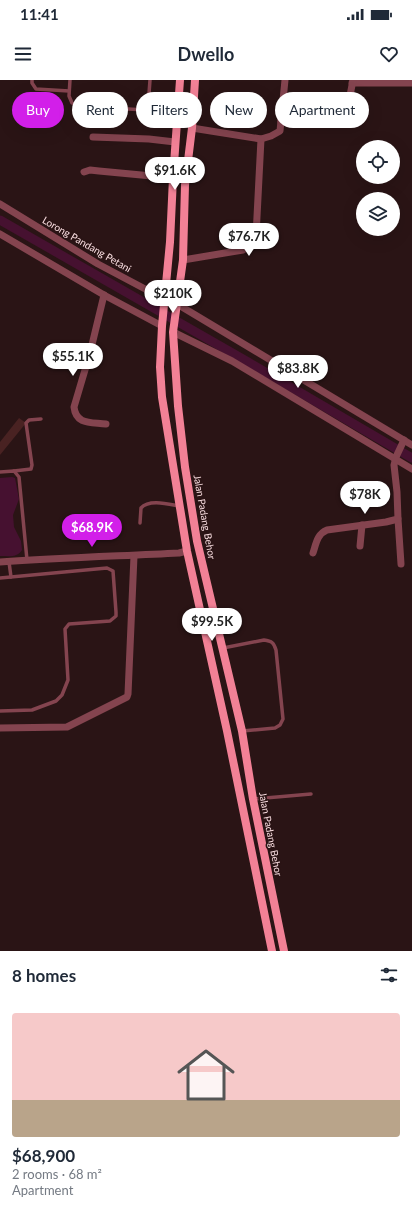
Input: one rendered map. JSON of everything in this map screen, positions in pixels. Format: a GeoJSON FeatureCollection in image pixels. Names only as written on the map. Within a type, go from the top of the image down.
{"type":"FeatureCollection","features":[{"type":"Feature","properties":{"kind":"main road"},"geometry":{"type":"LineString","coordinates":[[179,92],[180,80]]}},
{"type":"Feature","properties":{"kind":"main road","name":"Jalan Padang Behor"},"geometry":{"type":"LineString","coordinates":[[194,92],[195,80]]}},
{"type":"Feature","properties":{"kind":"main road"},"geometry":{"type":"LineString","coordinates":[[176,128],[170,242],[162,326],[160,367],[162,397],[187,551],[227,731],[272,951]]}},
{"type":"Feature","properties":{"kind":"main road","name":"Jalan Padang Behor"},"geometry":{"type":"LineString","coordinates":[[192,128],[185,185],[182,260],[173,331],[185,466],[197,541],[224,648],[242,731],[253,799],[284,951]]}},
{"type":"Feature","properties":{"kind":"main road"},"geometry":{"type":"LineString","coordinates":[[170,242],[176,235],[180,237],[183,243]]}},
{"type":"Feature","properties":{"kind":"main road"},"geometry":{"type":"LineString","coordinates":[[187,551],[194,547],[197,541]]}},
{"type":"Feature","properties":{"kind":"street"},"geometry":{"type":"LineString","coordinates":[[284,92],[285,80]]}},
{"type":"Feature","properties":{"kind":"street"},"geometry":{"type":"LineString","coordinates":[[351,92],[353,82],[412,83]]}},
{"type":"Feature","properties":{"kind":"street"},"geometry":{"type":"LineString","coordinates":[[192,128],[260,139],[276,134],[280,131],[280,128]]}},
{"type":"Feature","properties":{"kind":"street"},"geometry":{"type":"LineString","coordinates":[[93,137],[149,139],[175,142]]}},
{"type":"Feature","properties":{"kind":"street"},"geometry":{"type":"LineString","coordinates":[[182,260],[243,250],[253,242],[256,236],[260,139]]}},
{"type":"Feature","properties":{"kind":"street"},"geometry":{"type":"LineString","coordinates":[[84,172],[99,170],[173,178]]}},
{"type":"Feature","properties":{"kind":"street","name":"Lorong Pandang Petani"},"geometry":{"type":"LineString","coordinates":[[0,204],[98,264],[164,299]]}},
{"type":"Feature","properties":{"kind":"street"},"geometry":{"type":"LineString","coordinates":[[0,234],[104,295],[162,326]]}},
{"type":"Feature","properties":{"kind":"street"},"geometry":{"type":"LineString","coordinates":[[104,295],[90,353],[74,407],[75,415],[81,421],[106,424]]}},
{"type":"Feature","properties":{"kind":"street"},"geometry":{"type":"LineString","coordinates":[[177,304],[403,442],[412,445]]}},
{"type":"Feature","properties":{"kind":"street"},"geometry":{"type":"LineString","coordinates":[[173,331],[232,360],[412,469]]}},
{"type":"Feature","properties":{"kind":"street"},"geometry":{"type":"LineString","coordinates":[[401,564],[394,466],[395,458],[403,442]]}},
{"type":"Feature","properties":{"kind":"street"},"geometry":{"type":"LineString","coordinates":[[313,553],[319,535],[322,532],[344,527],[386,522],[398,519]]}},
{"type":"Feature","properties":{"kind":"street"},"geometry":{"type":"LineString","coordinates":[[360,546],[362,525]]}},
{"type":"Feature","properties":{"kind":"street"},"geometry":{"type":"LineString","coordinates":[[0,562],[134,556],[179,553],[187,551]]}},
{"type":"Feature","properties":{"kind":"street"},"geometry":{"type":"LineString","coordinates":[[0,728],[67,727],[127,697],[134,556]]}},
{"type":"Feature","properties":{"kind":"lane"},"geometry":{"type":"LineString","coordinates":[[32,80],[32,83],[36,89],[69,91]]}},
{"type":"Feature","properties":{"kind":"lane"},"geometry":{"type":"LineString","coordinates":[[70,80],[69,96],[72,103],[79,106],[136,109]]}},
{"type":"Feature","properties":{"kind":"lane"},"geometry":{"type":"LineString","coordinates":[[149,92],[150,80]]}},
{"type":"Feature","properties":{"kind":"lane"},"geometry":{"type":"LineString","coordinates":[[0,472],[32,470],[26,423],[29,420],[41,419]]}},
{"type":"Feature","properties":{"kind":"lane"},"geometry":{"type":"LineString","coordinates":[[14,471],[19,478],[26,560]]}},
{"type":"Feature","properties":{"kind":"lane"},"geometry":{"type":"LineString","coordinates":[[140,523],[141,508],[147,504],[179,506]]}},
{"type":"Feature","properties":{"kind":"lane"},"geometry":{"type":"LineString","coordinates":[[9,562],[11,577]]}},
{"type":"Feature","properties":{"kind":"lane"},"geometry":{"type":"LineString","coordinates":[[0,578],[107,568],[111,569],[113,571],[116,616],[110,621],[69,624],[66,626],[68,680],[66,688],[56,701],[32,710],[0,711]]}},
{"type":"Feature","properties":{"kind":"lane"},"geometry":{"type":"LineString","coordinates":[[224,648],[264,640],[270,641],[276,650],[283,719],[280,725],[275,728],[242,731]]}},
{"type":"Feature","properties":{"kind":"lane"},"geometry":{"type":"LineString","coordinates":[[253,799],[311,794]]}},
{"type":"Feature","properties":{"kind":"shaded area"},"geometry":{"type":"Polygon","coordinates":[[[0,478],[15,478],[19,499],[13,515],[14,527],[21,541],[22,550],[20,553],[15,555],[0,556],[0,478]]]}},
{"type":"Feature","properties":{"kind":"building"},"geometry":{"type":"Polygon","coordinates":[[[19,418],[26,423],[0,455],[0,442],[19,418]]]}},
{"type":"Feature","properties":{"kind":"waterway"},"geometry":{"type":"LineString","coordinates":[[0,220],[412,458]]}}]}
